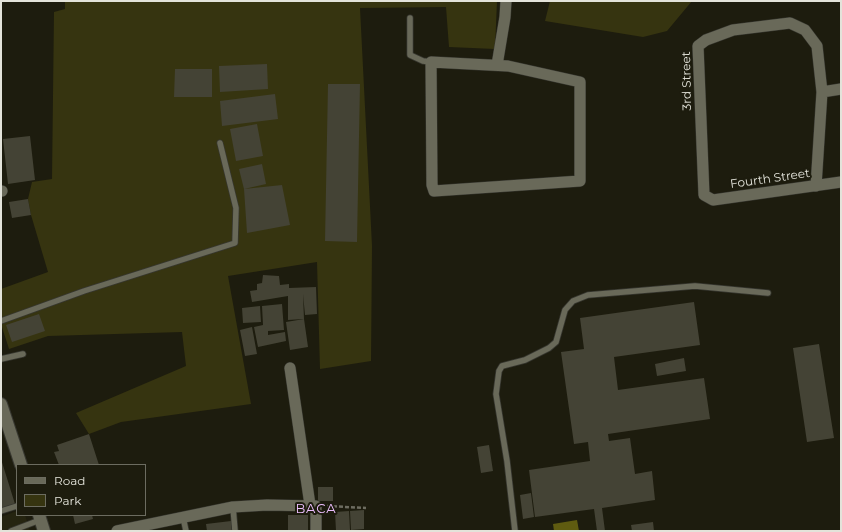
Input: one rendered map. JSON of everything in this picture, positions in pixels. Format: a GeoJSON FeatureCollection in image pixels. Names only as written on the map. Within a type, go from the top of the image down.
{"type":"FeatureCollection","features":[{"type":"Feature","properties":{"kind":"main road"},"geometry":{"type":"LineString","coordinates":[[1,404],[22,464]]}},
{"type":"Feature","properties":{"kind":"street"},"geometry":{"type":"LineString","coordinates":[[497,65],[505,17],[506,1]]}},
{"type":"Feature","properties":{"kind":"street","name":"3rd Street"},"geometry":{"type":"LineString","coordinates":[[704,195],[698,46],[706,40],[733,30],[790,24],[805,30],[817,46],[822,92],[816,186]]}},
{"type":"Feature","properties":{"kind":"street"},"geometry":{"type":"LineString","coordinates":[[431,62],[508,66],[580,82],[580,181],[434,191],[432,185],[431,62]]}},
{"type":"Feature","properties":{"kind":"street"},"geometry":{"type":"LineString","coordinates":[[822,92],[841,89]]}},
{"type":"Feature","properties":{"kind":"street","name":"Fourth Street"},"geometry":{"type":"LineString","coordinates":[[704,195],[713,200],[841,182]]}},
{"type":"Feature","properties":{"kind":"street"},"geometry":{"type":"LineString","coordinates":[[290,368],[316,531]]}},
{"type":"Feature","properties":{"kind":"street"},"geometry":{"type":"LineString","coordinates":[[117,531],[233,507],[267,504],[313,506]]}},
{"type":"Feature","properties":{"kind":"lane"},"geometry":{"type":"LineString","coordinates":[[410,18],[410,55],[423,61],[431,62]]}},
{"type":"Feature","properties":{"kind":"lane"},"geometry":{"type":"LineString","coordinates":[[1,321],[84,291],[235,243],[236,208],[220,143]]}},
{"type":"Feature","properties":{"kind":"lane"},"geometry":{"type":"LineString","coordinates":[[515,531],[507,460],[496,394],[499,371],[502,366],[525,360],[549,348],[556,342],[565,310],[573,301],[588,295],[695,286],[768,293]]}},
{"type":"Feature","properties":{"kind":"lane"},"geometry":{"type":"LineString","coordinates":[[1,359],[23,354]]}},
{"type":"Feature","properties":{"kind":"lane"},"geometry":{"type":"LineString","coordinates":[[1,511],[16,506]]}},
{"type":"Feature","properties":{"kind":"lane"},"geometry":{"type":"LineString","coordinates":[[233,507],[235,531]]}},
{"type":"Feature","properties":{"kind":"lane"},"geometry":{"type":"LineString","coordinates":[[184,517],[186,531]]}},
{"type":"Feature","properties":{"kind":"lane"},"geometry":{"type":"LineString","coordinates":[[11,531],[41,522]]}},
{"type":"Feature","properties":{"kind":"path"},"geometry":{"type":"LineString","coordinates":[[313,506],[366,508]]}},
{"type":"Feature","properties":{"kind":"shaded area"},"geometry":{"type":"Polygon","coordinates":[[[16,511],[16,516],[25,516],[30,531],[1,531],[1,517],[16,511]]]}},
{"type":"Feature","properties":{"kind":"shaded area"},"geometry":{"type":"Polygon","coordinates":[[[577,520],[579,531],[554,531],[553,524],[577,520]]]}},
{"type":"Feature","properties":{"kind":"green space"},"geometry":{"type":"Polygon","coordinates":[[[65,1],[497,1],[495,49],[449,47],[446,7],[360,8],[372,246],[371,361],[320,369],[317,262],[228,276],[251,404],[121,422],[89,434],[76,413],[186,366],[182,332],[48,336],[9,349],[1,324],[1,289],[48,272],[31,215],[28,199],[32,182],[52,179],[54,12],[65,9],[65,1]]]}},
{"type":"Feature","properties":{"kind":"green space"},"geometry":{"type":"Polygon","coordinates":[[[550,1],[692,1],[667,31],[643,37],[545,21],[550,1]]]}},
{"type":"Feature","properties":{"kind":"building"},"geometry":{"type":"Polygon","coordinates":[[[267,64],[268,89],[220,92],[219,66],[267,64]]]}},
{"type":"Feature","properties":{"kind":"building"},"geometry":{"type":"Polygon","coordinates":[[[175,69],[212,69],[212,97],[174,97],[175,69]]]}},
{"type":"Feature","properties":{"kind":"building"},"geometry":{"type":"Polygon","coordinates":[[[328,84],[360,84],[357,242],[325,241],[328,84]]]}},
{"type":"Feature","properties":{"kind":"building"},"geometry":{"type":"Polygon","coordinates":[[[275,94],[278,119],[222,126],[220,101],[275,94]]]}},
{"type":"Feature","properties":{"kind":"building"},"geometry":{"type":"Polygon","coordinates":[[[257,124],[263,156],[236,161],[230,129],[257,124]]]}},
{"type":"Feature","properties":{"kind":"building"},"geometry":{"type":"Polygon","coordinates":[[[30,136],[35,180],[8,184],[3,139],[30,136]]]}},
{"type":"Feature","properties":{"kind":"building"},"geometry":{"type":"Polygon","coordinates":[[[262,164],[266,184],[244,189],[239,169],[262,164]]]}},
{"type":"Feature","properties":{"kind":"building"},"geometry":{"type":"Polygon","coordinates":[[[282,185],[290,225],[247,233],[244,189],[282,185]]]}},
{"type":"Feature","properties":{"kind":"building"},"geometry":{"type":"Polygon","coordinates":[[[28,199],[31,215],[12,218],[9,202],[28,199]]]}},
{"type":"Feature","properties":{"kind":"building"},"geometry":{"type":"Polygon","coordinates":[[[263,275],[279,276],[280,285],[289,284],[289,288],[316,287],[317,314],[305,315],[303,294],[304,319],[288,320],[288,296],[252,302],[250,291],[257,290],[257,284],[262,283],[263,275]]]}},
{"type":"Feature","properties":{"kind":"building"},"geometry":{"type":"Polygon","coordinates":[[[694,302],[700,345],[614,357],[618,390],[704,378],[710,419],[608,434],[609,441],[630,438],[635,474],[652,471],[655,500],[602,508],[605,531],[597,531],[594,509],[535,517],[529,470],[590,461],[588,442],[574,444],[561,352],[584,349],[580,318],[694,302]]]}},
{"type":"Feature","properties":{"kind":"building"},"geometry":{"type":"Polygon","coordinates":[[[282,304],[284,330],[268,331],[268,335],[285,332],[286,341],[258,347],[254,327],[263,325],[262,306],[282,304]]]}},
{"type":"Feature","properties":{"kind":"building"},"geometry":{"type":"Polygon","coordinates":[[[260,306],[261,322],[243,323],[242,308],[260,306]]]}},
{"type":"Feature","properties":{"kind":"building"},"geometry":{"type":"Polygon","coordinates":[[[39,314],[45,331],[12,342],[6,325],[39,314]]]}},
{"type":"Feature","properties":{"kind":"building"},"geometry":{"type":"Polygon","coordinates":[[[304,319],[308,347],[290,350],[286,322],[304,319]]]}},
{"type":"Feature","properties":{"kind":"building"},"geometry":{"type":"Polygon","coordinates":[[[252,327],[257,354],[245,356],[240,330],[252,327]]]}},
{"type":"Feature","properties":{"kind":"building"},"geometry":{"type":"Polygon","coordinates":[[[819,344],[834,438],[807,442],[793,348],[819,344]]]}},
{"type":"Feature","properties":{"kind":"building"},"geometry":{"type":"Polygon","coordinates":[[[684,358],[686,371],[657,376],[655,364],[684,358]]]}},
{"type":"Feature","properties":{"kind":"building"},"geometry":{"type":"Polygon","coordinates":[[[89,434],[99,464],[59,464],[54,452],[59,451],[57,445],[89,434]]]}},
{"type":"Feature","properties":{"kind":"building"},"geometry":{"type":"Polygon","coordinates":[[[489,445],[493,471],[481,473],[477,447],[489,445]]]}},
{"type":"Feature","properties":{"kind":"building"},"geometry":{"type":"Polygon","coordinates":[[[1,459],[15,504],[1,508],[1,459]]]}},
{"type":"Feature","properties":{"kind":"building"},"geometry":{"type":"Polygon","coordinates":[[[318,487],[333,487],[333,501],[318,501],[318,487]]]}},
{"type":"Feature","properties":{"kind":"building"},"geometry":{"type":"Polygon","coordinates":[[[531,493],[534,517],[523,519],[520,495],[531,493]]]}},
{"type":"Feature","properties":{"kind":"building"},"geometry":{"type":"Polygon","coordinates":[[[364,510],[364,529],[351,530],[350,511],[364,510]]]}},
{"type":"Feature","properties":{"kind":"building"},"geometry":{"type":"Polygon","coordinates":[[[349,511],[350,530],[336,531],[335,512],[349,511]]]}},
{"type":"Feature","properties":{"kind":"building"},"geometry":{"type":"Polygon","coordinates":[[[288,515],[308,515],[308,531],[288,531],[288,515]]]}},
{"type":"Feature","properties":{"kind":"building"},"geometry":{"type":"Polygon","coordinates":[[[73,516],[92,516],[93,519],[75,524],[73,516]]]}},
{"type":"Feature","properties":{"kind":"building"},"geometry":{"type":"Polygon","coordinates":[[[231,521],[232,531],[207,531],[206,524],[231,521]]]}},
{"type":"Feature","properties":{"kind":"building"},"geometry":{"type":"Polygon","coordinates":[[[653,522],[654,531],[632,531],[631,525],[653,522]]]}},
{"type":"Feature","properties":{"kind":"district","name":"BACA"},"geometry":{"type":"Point","coordinates":[316,509]}}]}
